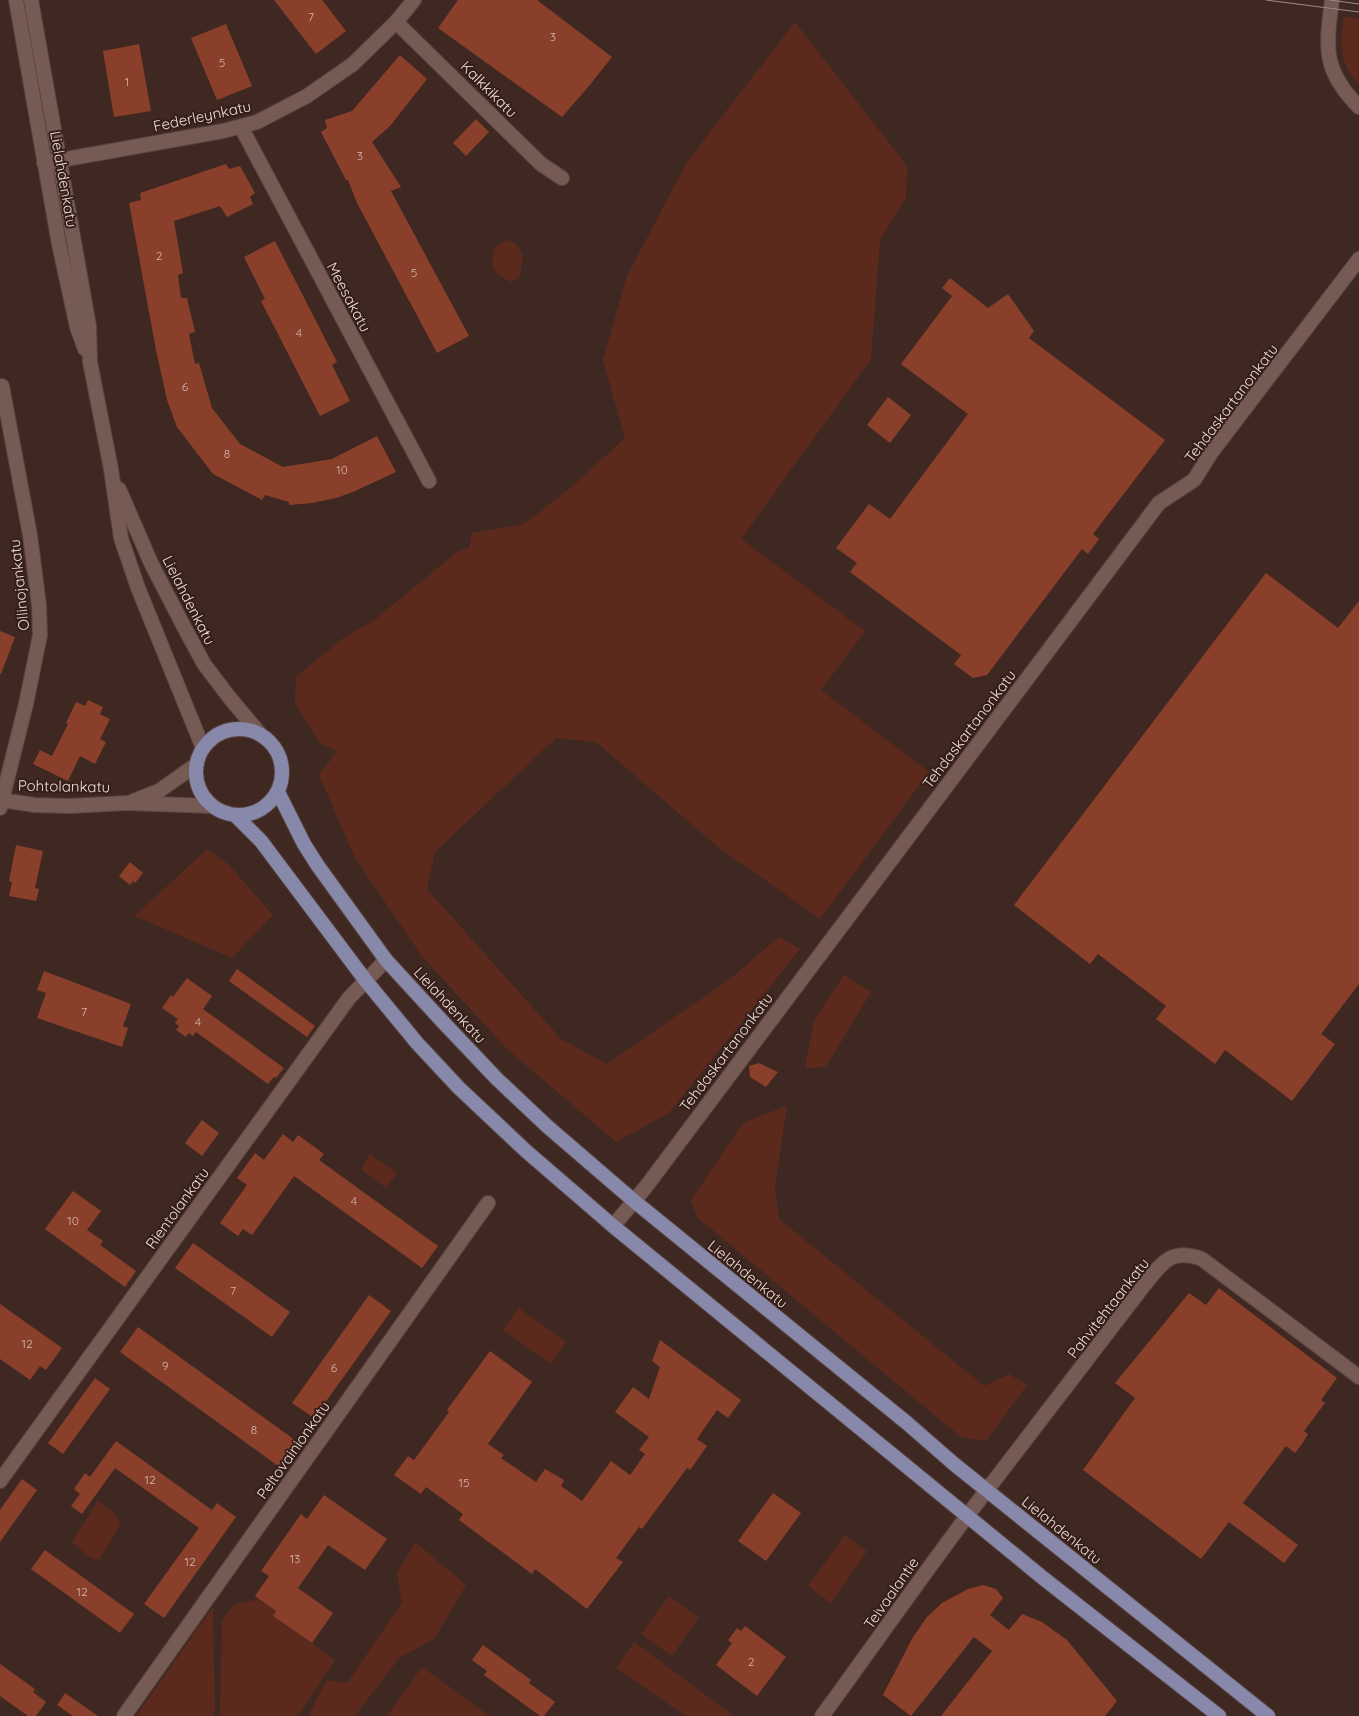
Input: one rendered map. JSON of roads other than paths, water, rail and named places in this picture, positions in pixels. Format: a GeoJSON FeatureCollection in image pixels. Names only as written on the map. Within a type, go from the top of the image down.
{"type":"FeatureCollection","features":[{"type":"Feature","properties":{"kind":"main road"},"geometry":{"type":"LineString","coordinates":[[242,728],[260,734],[272,743],[280,756],[283,772],[278,792],[272,801],[259,811],[244,815],[227,814],[212,806],[206,800],[196,779],[197,764],[203,748],[209,741],[224,731],[242,728]]}},
{"type":"Feature","properties":{"kind":"main road","name":"Lielahdenkatu"},"geometry":{"type":"LineString","coordinates":[[278,792],[304,844],[318,866],[386,960],[497,1079],[548,1127],[634,1202],[907,1423],[986,1490],[1268,1716]]}},
{"type":"Feature","properties":{"kind":"main road"},"geometry":{"type":"LineString","coordinates":[[236,815],[261,841],[366,981],[417,1044],[459,1088],[526,1151],[613,1226],[1043,1578],[1219,1716]]}},
{"type":"Feature","properties":{"kind":"street","name":"Lielahdenkatu"},"geometry":{"type":"LineString","coordinates":[[16,0],[59,244],[75,318],[90,362],[111,470],[121,538],[138,588],[203,748]]}},
{"type":"Feature","properties":{"kind":"street","name":"Lielahdenkatu"},"geometry":{"type":"LineString","coordinates":[[31,0],[89,326],[90,362]]}},
{"type":"Feature","properties":{"kind":"street","name":"Federleynkatu"},"geometry":{"type":"LineString","coordinates":[[44,163],[241,127],[257,122],[328,82],[353,64],[396,22],[414,0]]}},
{"type":"Feature","properties":{"kind":"street"},"geometry":{"type":"LineString","coordinates":[[1332,0],[1327,38],[1330,60],[1340,85],[1359,106]]}},
{"type":"Feature","properties":{"kind":"street","name":"Kalkkikatu"},"geometry":{"type":"LineString","coordinates":[[396,22],[542,164],[562,178]]}},
{"type":"Feature","properties":{"kind":"street","name":"Meesakatu"},"geometry":{"type":"LineString","coordinates":[[241,127],[429,482]]}},
{"type":"Feature","properties":{"kind":"street","name":"Tehdaskartanonkatu"},"geometry":{"type":"LineString","coordinates":[[613,1226],[634,1202],[1159,503],[1194,480],[1211,452],[1359,259]]}},
{"type":"Feature","properties":{"kind":"street","name":"Ollinojankatu"},"geometry":{"type":"LineString","coordinates":[[1,803],[36,662],[40,635],[39,605],[30,535],[2,386]]}},
{"type":"Feature","properties":{"kind":"street","name":"Lielahdenkatu"},"geometry":{"type":"LineString","coordinates":[[111,470],[152,563],[204,664],[260,734]]}},
{"type":"Feature","properties":{"kind":"street","name":"Pohtolankatu"},"geometry":{"type":"LineString","coordinates":[[127,802],[159,791],[197,764]]}},
{"type":"Feature","properties":{"kind":"street","name":"Pohtolankatu"},"geometry":{"type":"LineString","coordinates":[[1,803],[68,806],[127,802],[212,806]]}},
{"type":"Feature","properties":{"kind":"street","name":"Rientolankatu"},"geometry":{"type":"LineString","coordinates":[[0,1480],[349,998],[386,960]]}},
{"type":"Feature","properties":{"kind":"street","name":"Peltovainionkatu"},"geometry":{"type":"LineString","coordinates":[[124,1716],[488,1203]]}},
{"type":"Feature","properties":{"kind":"street","name":"Pahvitehtaankatu"},"geometry":{"type":"LineString","coordinates":[[986,1490],[1145,1284],[1171,1257],[1188,1254],[1202,1259],[1359,1377]]}},
{"type":"Feature","properties":{"kind":"street","name":"Teivaalantie"},"geometry":{"type":"LineString","coordinates":[[822,1716],[900,1610],[949,1538],[986,1490]]}},
{"type":"Feature","properties":{"kind":"tram line"},"geometry":{"type":"LineString","coordinates":[[1266,0],[1359,12]]}},
{"type":"Feature","properties":{"kind":"tram line"},"geometry":{"type":"LineString","coordinates":[[1330,0],[1359,4]]}}]}
